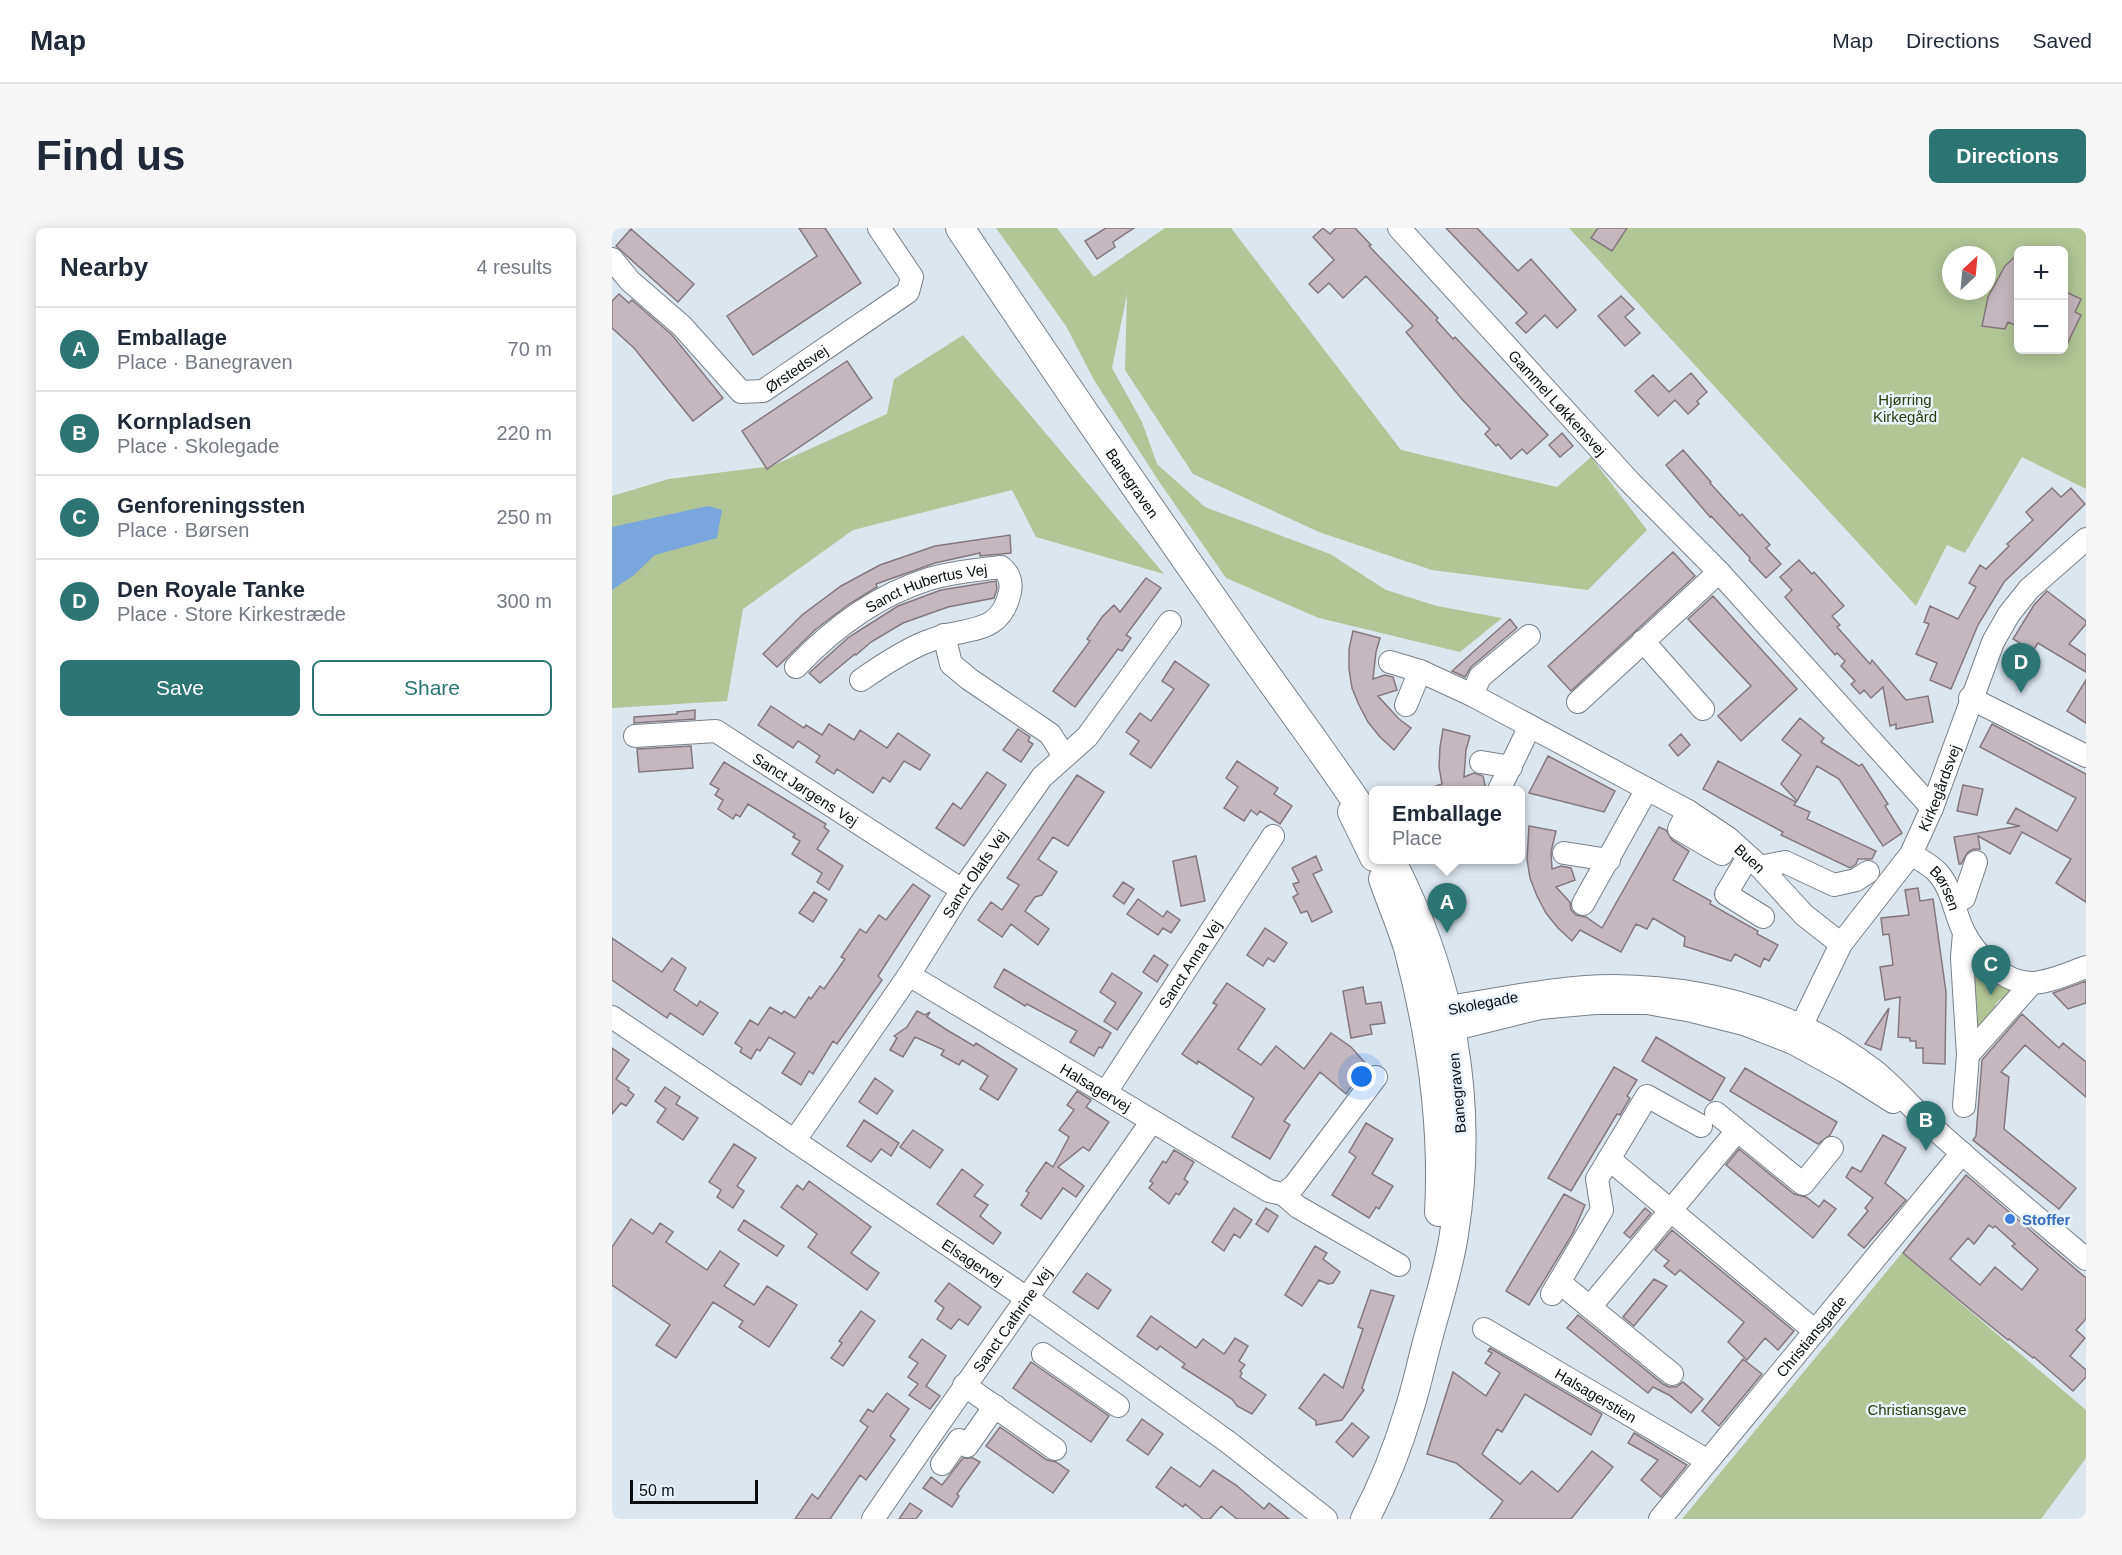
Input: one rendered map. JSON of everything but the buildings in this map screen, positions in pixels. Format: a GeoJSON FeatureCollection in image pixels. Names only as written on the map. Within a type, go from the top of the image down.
{"type":"FeatureCollection","features":[{"type":"Feature","properties":{"kind":"main road","name":"Banegraven"},"geometry":{"type":"LineString","coordinates":[[960,228],[1088,419],[1369,821]]}},
{"type":"Feature","properties":{"kind":"main road","name":"Banegraven"},"geometry":{"type":"LineString","coordinates":[[1308,735],[1348,802],[1369,847]]}},
{"type":"Feature","properties":{"kind":"main road","name":"Banegraven"},"geometry":{"type":"LineString","coordinates":[[1365,1519],[1388,1469],[1409,1411],[1443,1288],[1454,1234],[1461,1179],[1462,1125],[1458,1070],[1441,1020],[1407,946],[1376,864]]}},
{"type":"Feature","properties":{"kind":"main road","name":"Banegraven"},"geometry":{"type":"LineString","coordinates":[[1393,864],[1411,898],[1433,956],[1441,1020]]}},
{"type":"Feature","properties":{"kind":"street","name":"Ørstedsvej"},"geometry":{"type":"LineString","coordinates":[[612,259],[630,281],[682,326],[741,392],[763,391],[908,292],[912,277],[879,228]]}},
{"type":"Feature","properties":{"kind":"street","name":"Gammel Løkkensvej"},"geometry":{"type":"LineString","coordinates":[[1399,228],[1629,481],[1719,572],[1932,808]]}},
{"type":"Feature","properties":{"kind":"street","name":"Kirkegårdsvej"},"geometry":{"type":"LineString","coordinates":[[1797,1034],[1841,944],[1911,854],[1932,808],[1993,642],[2009,614],[2029,589],[2086,539]]}},
{"type":"Feature","properties":{"kind":"street","name":"Sanct Hubertus Vej"},"geometry":{"type":"LineString","coordinates":[[796,667],[816,646],[839,628],[890,595],[929,579],[965,571],[1001,567],[1006,571],[1011,585],[1008,601],[1000,616],[981,629],[944,635],[895,657],[861,680]]}},
{"type":"Feature","properties":{"kind":"street"},"geometry":{"type":"LineString","coordinates":[[1578,702],[1719,572]]}},
{"type":"Feature","properties":{"kind":"street","name":"Sanct Olafs Vej"},"geometry":{"type":"LineString","coordinates":[[795,1140],[909,975],[962,890],[1042,777],[1087,737],[1170,622]]}},
{"type":"Feature","properties":{"kind":"street"},"geometry":{"type":"LineString","coordinates":[[944,635],[951,664],[969,679],[1050,734],[1064,756]]}},
{"type":"Feature","properties":{"kind":"street"},"geometry":{"type":"LineString","coordinates":[[1472,695],[1480,677],[1529,636]]}},
{"type":"Feature","properties":{"kind":"street"},"geometry":{"type":"LineString","coordinates":[[1643,641],[1703,709]]}},
{"type":"Feature","properties":{"kind":"street","name":"Buen"},"geometry":{"type":"LineString","coordinates":[[1390,662],[1420,671],[1472,695],[1688,811],[1728,838],[1804,915],[1841,944]]}},
{"type":"Feature","properties":{"kind":"street"},"geometry":{"type":"LineString","coordinates":[[1406,705],[1420,671]]}},
{"type":"Feature","properties":{"kind":"street"},"geometry":{"type":"LineString","coordinates":[[1971,698],[2085,753]]}},
{"type":"Feature","properties":{"kind":"street"},"geometry":{"type":"LineString","coordinates":[[1501,786],[1530,726]]}},
{"type":"Feature","properties":{"kind":"street","name":"Sanct Jørgens Vej"},"geometry":{"type":"LineString","coordinates":[[635,736],[716,731],[962,890]]}},
{"type":"Feature","properties":{"kind":"street"},"geometry":{"type":"LineString","coordinates":[[1481,762],[1511,767]]}},
{"type":"Feature","properties":{"kind":"street"},"geometry":{"type":"LineString","coordinates":[[1583,904],[1647,789]]}},
{"type":"Feature","properties":{"kind":"street"},"geometry":{"type":"LineString","coordinates":[[1688,811],[1679,829],[1722,854]]}},
{"type":"Feature","properties":{"kind":"street","name":"Sanct Anna Vej"},"geometry":{"type":"LineString","coordinates":[[1106,1092],[1273,836]]}},
{"type":"Feature","properties":{"kind":"street"},"geometry":{"type":"LineString","coordinates":[[1564,853],[1609,860]]}},
{"type":"Feature","properties":{"kind":"street","name":"Børsen"},"geometry":{"type":"LineString","coordinates":[[1911,854],[1937,871],[1948,888],[1964,933],[1980,954],[1997,970],[2011,978],[2032,983]]}},
{"type":"Feature","properties":{"kind":"street"},"geometry":{"type":"LineString","coordinates":[[1763,917],[1726,894],[1742,867],[1755,863],[1785,862],[1834,885],[1856,880],[1868,872]]}},
{"type":"Feature","properties":{"kind":"street"},"geometry":{"type":"LineString","coordinates":[[1954,903],[1964,898],[1976,862]]}},
{"type":"Feature","properties":{"kind":"street","name":"Børsen"},"geometry":{"type":"LineString","coordinates":[[1964,933],[1962,958],[1968,1054],[1964,1106]]}},
{"type":"Feature","properties":{"kind":"street"},"geometry":{"type":"LineString","coordinates":[[1968,1054],[2032,983],[2052,979],[2086,967]]}},
{"type":"Feature","properties":{"kind":"street","name":"Halsagervej"},"geometry":{"type":"LineString","coordinates":[[909,975],[1269,1191],[1283,1194],[1298,1207],[1399,1265]]}},
{"type":"Feature","properties":{"kind":"street","name":"Skolegade"},"geometry":{"type":"LineString","coordinates":[[1441,1020],[1595,1003],[1647,1003],[1797,1034],[1844,1071],[1934,1129],[2086,1259]]}},
{"type":"Feature","properties":{"kind":"street","name":"Elsagervej"},"geometry":{"type":"LineString","coordinates":[[613,1019],[795,1140],[1081,1336],[1228,1442],[1325,1518]]}},
{"type":"Feature","properties":{"kind":"street"},"geometry":{"type":"LineString","coordinates":[[1283,1194],[1294,1186],[1376,1077]]}},
{"type":"Feature","properties":{"kind":"street"},"geometry":{"type":"LineString","coordinates":[[1672,1374],[1590,1307],[1556,1288],[1602,1210],[1597,1179],[1647,1096],[1737,1131],[1803,1184],[1832,1148]]}},
{"type":"Feature","properties":{"kind":"street","name":"Sanct Cathrine Vej"},"geometry":{"type":"LineString","coordinates":[[873,1519],[964,1384],[1028,1299],[1152,1121]]}},
{"type":"Feature","properties":{"kind":"street"},"geometry":{"type":"LineString","coordinates":[[1590,1307],[1737,1131]]}},
{"type":"Feature","properties":{"kind":"street","name":"Christiansgade"},"geometry":{"type":"LineString","coordinates":[[1660,1519],[1962,1153]]}},
{"type":"Feature","properties":{"kind":"street"},"geometry":{"type":"LineString","coordinates":[[1609,1160],[1815,1331]]}},
{"type":"Feature","properties":{"kind":"street","name":"Halsagerstien"},"geometry":{"type":"LineString","coordinates":[[1484,1329],[1708,1461]]}},
{"type":"Feature","properties":{"kind":"street"},"geometry":{"type":"LineString","coordinates":[[1081,1336],[1052,1360],[1118,1406]]}},
{"type":"Feature","properties":{"kind":"street"},"geometry":{"type":"LineString","coordinates":[[964,1384],[1055,1449]]}},
{"type":"Feature","properties":{"kind":"street"},"geometry":{"type":"LineString","coordinates":[[942,1464],[959,1440],[967,1446],[995,1406]]}},
{"type":"Feature","properties":{"kind":"green space"},"geometry":{"type":"Polygon","coordinates":[[[996,228],[1057,228],[1094,277],[1165,228],[1231,228],[1401,450],[1557,487],[1591,457],[1647,530],[1588,590],[1432,570],[1319,532],[1193,474],[1125,370],[1127,294],[1112,368],[1142,422],[1157,464],[1205,507],[1330,554],[1386,590],[1437,606],[1502,618],[1460,652],[1319,618],[1226,578],[1158,480],[1094,380],[1066,326],[996,228]]]}},
{"type":"Feature","properties":{"kind":"green space","name":"Hjørring Kirkegård"},"geometry":{"type":"Polygon","coordinates":[[[1569,228],[2086,228],[2086,489],[2022,457],[1965,553],[1947,545],[1916,606],[1569,228]]]}},
{"type":"Feature","properties":{"kind":"green space"},"geometry":{"type":"Polygon","coordinates":[[[963,335],[1164,574],[1036,537],[1012,490],[853,530],[743,609],[727,701],[612,708],[612,496],[669,479],[772,466],[887,414],[894,379],[963,335]]]}},
{"type":"Feature","properties":{"kind":"green space"},"geometry":{"type":"Polygon","coordinates":[[[1971,963],[1992,974],[1989,979],[2013,988],[2004,1003],[2000,999],[1995,1005],[1999,1009],[1976,1034],[1971,963]]]}},
{"type":"Feature","properties":{"kind":"green space","name":"Christiansgave"},"geometry":{"type":"Polygon","coordinates":[[[1902,1253],[2086,1410],[2086,1458],[2041,1519],[1682,1519],[1902,1253]]]}},
{"type":"Feature","properties":{"kind":"water"},"geometry":{"type":"Polygon","coordinates":[[[708,506],[722,510],[717,538],[655,555],[634,575],[612,590],[612,527],[708,506]]]}},
{"type":"Feature","properties":{"kind":"place","name":"Den Royale Tanke"},"geometry":{"type":"Point","coordinates":[2021,693]}},
{"type":"Feature","properties":{"kind":"place","name":"Emballage"},"geometry":{"type":"Point","coordinates":[1447,933]}},
{"type":"Feature","properties":{"kind":"place","name":"Genforeningssten"},"geometry":{"type":"Point","coordinates":[1991,995]}},
{"type":"Feature","properties":{"kind":"place","name":"Kornpladsen"},"geometry":{"type":"Point","coordinates":[1926,1151]}},
{"type":"Feature","properties":{"kind":"place","name":"Stoffer"},"geometry":{"type":"Point","coordinates":[2010,1219]}}]}
